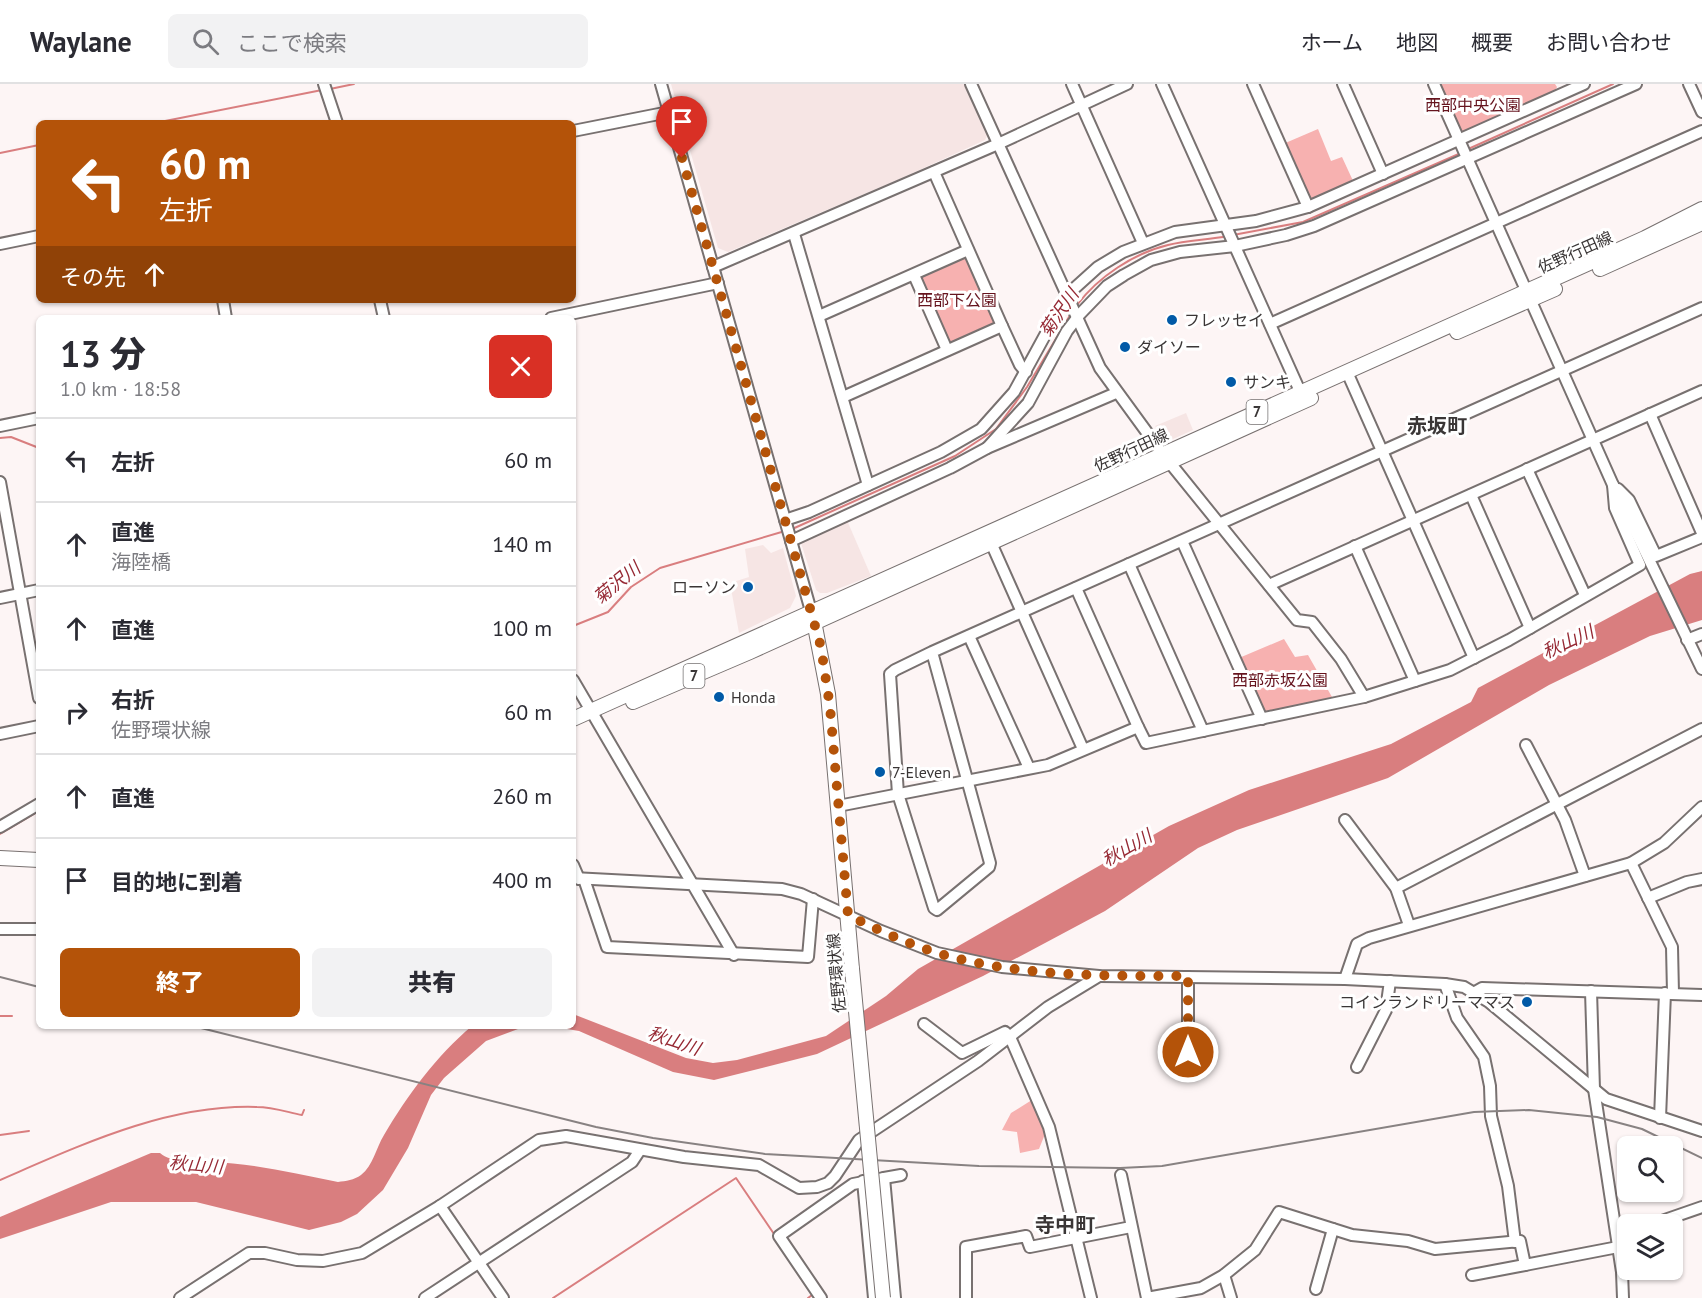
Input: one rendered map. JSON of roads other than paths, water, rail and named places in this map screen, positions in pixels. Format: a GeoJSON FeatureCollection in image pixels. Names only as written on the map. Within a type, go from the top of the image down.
{"type":"FeatureCollection","features":[{"type":"Feature","properties":{"kind":"main road","name":"佐野行田線"},"geometry":{"type":"LineString","coordinates":[[1528,296],[1702,209]]}},
{"type":"Feature","properties":{"kind":"main road","name":"佐野行田線"},"geometry":{"type":"LineString","coordinates":[[576,726],[593,715],[1528,296],[1702,223]]}},
{"type":"Feature","properties":{"kind":"main road","name":"佐野環状線"},"geometry":{"type":"LineString","coordinates":[[813,617],[828,694],[883,1298]]}},
{"type":"Feature","properties":{"kind":"main road","name":"佐野行田線"},"geometry":{"type":"LineString","coordinates":[[576,718],[593,715]]}},
{"type":"Feature","properties":{"kind":"main road"},"geometry":{"type":"LineString","coordinates":[[0,849],[36,850]]}},
{"type":"Feature","properties":{"kind":"main road"},"geometry":{"type":"LineString","coordinates":[[0,858],[36,860]]}},
{"type":"Feature","properties":{"kind":"street"},"geometry":{"type":"LineString","coordinates":[[324,84],[336,120]]}},
{"type":"Feature","properties":{"kind":"street"},"geometry":{"type":"LineString","coordinates":[[661,84],[813,617]]}},
{"type":"Feature","properties":{"kind":"street"},"geometry":{"type":"LineString","coordinates":[[971,84],[1100,368],[1116,393],[1297,620],[1312,622],[1341,659],[1364,696]]}},
{"type":"Feature","properties":{"kind":"street"},"geometry":{"type":"LineString","coordinates":[[1072,84],[1143,243]]}},
{"type":"Feature","properties":{"kind":"street"},"geometry":{"type":"LineString","coordinates":[[713,267],[998,144],[1127,84]]}},
{"type":"Feature","properties":{"kind":"street"},"geometry":{"type":"LineString","coordinates":[[1162,84],[1303,397]]}},
{"type":"Feature","properties":{"kind":"street"},"geometry":{"type":"LineString","coordinates":[[1253,84],[1308,207]]}},
{"type":"Feature","properties":{"kind":"street"},"geometry":{"type":"LineString","coordinates":[[1343,84],[1383,174]]}},
{"type":"Feature","properties":{"kind":"street"},"geometry":{"type":"LineString","coordinates":[[1434,84],[1612,484],[1702,669]]}},
{"type":"Feature","properties":{"kind":"street"},"geometry":{"type":"LineString","coordinates":[[786,522],[942,452],[975,434],[1006,403],[1068,297],[1098,267],[1143,243],[1175,232],[1230,236],[1286,236],[1314,226],[1464,150],[1561,89],[1584,84]]}},
{"type":"Feature","properties":{"kind":"street"},"geometry":{"type":"LineString","coordinates":[[987,448],[1028,403],[1076,316],[1107,286],[1151,260],[1230,236],[1264,219],[1308,207],[1383,174],[1464,150],[1636,84]]}},
{"type":"Feature","properties":{"kind":"street"},"geometry":{"type":"LineString","coordinates":[[1689,84],[1702,112]]}},
{"type":"Feature","properties":{"kind":"street"},"geometry":{"type":"LineString","coordinates":[[576,130],[669,112]]}},
{"type":"Feature","properties":{"kind":"street"},"geometry":{"type":"LineString","coordinates":[[1270,324],[1702,130]]}},
{"type":"Feature","properties":{"kind":"street"},"geometry":{"type":"LineString","coordinates":[[934,172],[1002,326],[1020,365],[1026,372]]}},
{"type":"Feature","properties":{"kind":"street"},"geometry":{"type":"LineString","coordinates":[[794,234],[868,485]]}},
{"type":"Feature","properties":{"kind":"street"},"geometry":{"type":"LineString","coordinates":[[0,244],[36,237]]}},
{"type":"Feature","properties":{"kind":"street"},"geometry":{"type":"LineString","coordinates":[[819,316],[968,250]]}},
{"type":"Feature","properties":{"kind":"street"},"geometry":{"type":"LineString","coordinates":[[914,275],[947,350]]}},
{"type":"Feature","properties":{"kind":"street"},"geometry":{"type":"LineString","coordinates":[[565,315],[718,283]]}},
{"type":"Feature","properties":{"kind":"street"},"geometry":{"type":"LineString","coordinates":[[932,652],[989,867],[937,910],[934,908],[898,794],[890,674],[932,652],[1702,308]]}},
{"type":"Feature","properties":{"kind":"street"},"geometry":{"type":"LineString","coordinates":[[843,397],[1002,326]]}},
{"type":"Feature","properties":{"kind":"street"},"geometry":{"type":"LineString","coordinates":[[1349,376],[1474,658]]}},
{"type":"Feature","properties":{"kind":"street"},"geometry":{"type":"LineString","coordinates":[[790,539],[950,468],[987,448],[1116,393]]}},
{"type":"Feature","properties":{"kind":"street"},"geometry":{"type":"LineString","coordinates":[[1269,585],[1650,414],[1701,394]]}},
{"type":"Feature","properties":{"kind":"street"},"geometry":{"type":"LineString","coordinates":[[1612,484],[1629,500],[1656,556],[1702,535],[1650,414]]}},
{"type":"Feature","properties":{"kind":"street"},"geometry":{"type":"LineString","coordinates":[[0,426],[36,419]]}},
{"type":"Feature","properties":{"kind":"street"},"geometry":{"type":"LineString","coordinates":[[1527,469],[1585,595]]}},
{"type":"Feature","properties":{"kind":"street"},"geometry":{"type":"LineString","coordinates":[[0,482],[36,680]]}},
{"type":"Feature","properties":{"kind":"street"},"geometry":{"type":"LineString","coordinates":[[1076,588],[1146,744],[1364,696],[1415,681],[1450,670],[1530,628],[1640,565],[1615,508],[1612,484]]}},
{"type":"Feature","properties":{"kind":"street"},"geometry":{"type":"LineString","coordinates":[[1471,495],[1530,628]]}},
{"type":"Feature","properties":{"kind":"street"},"geometry":{"type":"LineString","coordinates":[[988,538],[1083,749]]}},
{"type":"Feature","properties":{"kind":"street"},"geometry":{"type":"LineString","coordinates":[[1182,541],[1262,719]]}},
{"type":"Feature","properties":{"kind":"street"},"geometry":{"type":"LineString","coordinates":[[1355,546],[1415,681]]}},
{"type":"Feature","properties":{"kind":"street"},"geometry":{"type":"LineString","coordinates":[[1130,564],[1203,731]]}},
{"type":"Feature","properties":{"kind":"street"},"geometry":{"type":"LineString","coordinates":[[0,598],[36,591]]}},
{"type":"Feature","properties":{"kind":"street"},"geometry":{"type":"LineString","coordinates":[[1686,638],[1702,634]]}},
{"type":"Feature","properties":{"kind":"street"},"geometry":{"type":"LineString","coordinates":[[969,636],[1029,768]]}},
{"type":"Feature","properties":{"kind":"street"},"geometry":{"type":"LineString","coordinates":[[576,685],[734,954]]}},
{"type":"Feature","properties":{"kind":"street"},"geometry":{"type":"LineString","coordinates":[[0,734],[36,727]]}},
{"type":"Feature","properties":{"kind":"street"},"geometry":{"type":"LineString","coordinates":[[838,806],[1048,765],[1138,727]]}},
{"type":"Feature","properties":{"kind":"street"},"geometry":{"type":"LineString","coordinates":[[1396,888],[1702,729]]}},
{"type":"Feature","properties":{"kind":"street"},"geometry":{"type":"LineString","coordinates":[[1526,745],[1570,832],[1585,876]]}},
{"type":"Feature","properties":{"kind":"street"},"geometry":{"type":"LineString","coordinates":[[0,827],[36,806]]}},
{"type":"Feature","properties":{"kind":"street"},"geometry":{"type":"LineString","coordinates":[[1345,979],[1358,944],[1409,925],[1631,863],[1664,843],[1702,807]]}},
{"type":"Feature","properties":{"kind":"street"},"geometry":{"type":"LineString","coordinates":[[1345,820],[1396,888],[1409,925]]}},
{"type":"Feature","properties":{"kind":"street"},"geometry":{"type":"LineString","coordinates":[[1631,863],[1673,952],[1660,1118]]}},
{"type":"Feature","properties":{"kind":"street"},"geometry":{"type":"LineString","coordinates":[[813,899],[808,957],[607,947],[579,879],[782,889],[813,899],[915,945],[975,962],[1023,970],[1099,976],[1345,979],[1445,984],[1474,992],[1606,1099],[1702,1131]]}},
{"type":"Feature","properties":{"kind":"street"},"geometry":{"type":"LineString","coordinates":[[1648,898],[1687,882],[1702,879]]}},
{"type":"Feature","properties":{"kind":"street"},"geometry":{"type":"LineString","coordinates":[[0,929],[36,929]]}},
{"type":"Feature","properties":{"kind":"street"},"geometry":{"type":"LineString","coordinates":[[180,1298],[249,1253],[265,1253],[297,1260],[345,1258],[383,1242],[539,1140],[548,1137],[566,1136],[640,1150],[759,1165],[799,1188],[817,1187],[828,1183],[843,1166],[859,1140],[1010,1037],[1048,1007],[1099,976]]}},
{"type":"Feature","properties":{"kind":"street"},"geometry":{"type":"LineString","coordinates":[[1188,976],[1188,1052]]}},
{"type":"Feature","properties":{"kind":"street"},"geometry":{"type":"LineString","coordinates":[[1357,1067],[1386,1010],[1390,981]]}},
{"type":"Feature","properties":{"kind":"street"},"geometry":{"type":"LineString","coordinates":[[1445,984],[1457,1018],[1484,1057],[1490,1086],[1491,1116],[1508,1186],[1515,1242]]}},
{"type":"Feature","properties":{"kind":"street"},"geometry":{"type":"LineString","coordinates":[[1474,992],[1482,988],[1702,995]]}},
{"type":"Feature","properties":{"kind":"street"},"geometry":{"type":"LineString","coordinates":[[1472,1275],[1525,1265],[1617,1242],[1594,1089],[1591,991]]}},
{"type":"Feature","properties":{"kind":"street"},"geometry":{"type":"LineString","coordinates":[[924,1024],[962,1053],[975,1049],[1005,1032],[1010,1037],[1049,1126],[1091,1298]]}},
{"type":"Feature","properties":{"kind":"street"},"geometry":{"type":"LineString","coordinates":[[425,1298],[632,1162],[640,1150]]}},
{"type":"Feature","properties":{"kind":"street"},"geometry":{"type":"LineString","coordinates":[[821,1298],[779,1236],[836,1195],[863,1181],[901,1175]]}},
{"type":"Feature","properties":{"kind":"street"},"geometry":{"type":"LineString","coordinates":[[1121,1175],[1147,1298],[1201,1288],[1224,1275],[1255,1250],[1279,1212],[1332,1229],[1443,1250],[1520,1241],[1525,1265]]}},
{"type":"Feature","properties":{"kind":"street"},"geometry":{"type":"LineString","coordinates":[[884,1178],[895,1298]]}},
{"type":"Feature","properties":{"kind":"street"},"geometry":{"type":"LineString","coordinates":[[863,1181],[874,1298]]}},
{"type":"Feature","properties":{"kind":"street"},"geometry":{"type":"LineString","coordinates":[[828,1183],[836,1195]]}},
{"type":"Feature","properties":{"kind":"street"},"geometry":{"type":"LineString","coordinates":[[440,1206],[503,1298]]}},
{"type":"Feature","properties":{"kind":"street"},"geometry":{"type":"LineString","coordinates":[[1682,1214],[1702,1207]]}},
{"type":"Feature","properties":{"kind":"street"},"geometry":{"type":"LineString","coordinates":[[966,1298],[966,1247],[1026,1236],[1030,1247],[1131,1227]]}},
{"type":"Feature","properties":{"kind":"street"},"geometry":{"type":"LineString","coordinates":[[1316,1289],[1332,1229]]}},
{"type":"Feature","properties":{"kind":"street"},"geometry":{"type":"LineString","coordinates":[[1224,1275],[1231,1298]]}},
{"type":"Feature","properties":{"kind":"street"},"geometry":{"type":"LineString","coordinates":[[1621,1280],[1623,1298]]}},
{"type":"Feature","properties":{"kind":"water","name":"秋山川"},"geometry":{"type":"Polygon","coordinates":[[[1702,571],[1702,620],[1650,636],[1549,685],[1388,778],[1237,830],[1198,848],[1105,911],[983,976],[817,1054],[714,1080],[673,1072],[579,1031],[567,1029],[576,1029],[576,1015],[686,1058],[713,1063],[737,1060],[826,1036],[886,996],[918,969],[1169,826],[1249,790],[1391,744],[1471,702],[1478,688],[1690,574],[1702,571]]]}},
{"type":"Feature","properties":{"kind":"water","name":"秋山川"},"geometry":{"type":"Polygon","coordinates":[[[468,1029],[518,1029],[486,1041],[444,1078],[431,1095],[408,1148],[383,1190],[357,1214],[341,1222],[309,1230],[196,1202],[111,1202],[0,1239],[0,1217],[151,1153],[160,1153],[177,1160],[242,1164],[338,1182],[356,1178],[369,1167],[381,1140],[413,1091],[468,1029]]]}},
{"type":"Feature","properties":{"kind":"waterway"},"geometry":{"type":"LineString","coordinates":[[330,89],[354,84]]}},
{"type":"Feature","properties":{"kind":"waterway","name":"菊沢川"},"geometry":{"type":"LineString","coordinates":[[1466,150],[1613,84]]}},
{"type":"Feature","properties":{"kind":"waterway"},"geometry":{"type":"LineString","coordinates":[[170,120],[322,90]]}},
{"type":"Feature","properties":{"kind":"waterway"},"geometry":{"type":"LineString","coordinates":[[0,153],[36,146]]}},
{"type":"Feature","properties":{"kind":"waterway","name":"菊沢川"},"geometry":{"type":"LineString","coordinates":[[1233,235],[1303,222],[1461,153]]}},
{"type":"Feature","properties":{"kind":"waterway","name":"菊沢川"},"geometry":{"type":"LineString","coordinates":[[1077,305],[1106,276],[1142,254],[1176,243],[1228,236]]}},
{"type":"Feature","properties":{"kind":"waterway","name":"菊沢川"},"geometry":{"type":"LineString","coordinates":[[790,530],[955,456],[996,429],[1027,387],[1072,312]]}},
{"type":"Feature","properties":{"kind":"waterway","name":"菊沢川"},"geometry":{"type":"LineString","coordinates":[[0,438],[11,437],[36,447]]}},
{"type":"Feature","properties":{"kind":"waterway","name":"菊沢川"},"geometry":{"type":"LineString","coordinates":[[576,625],[608,612],[631,587],[660,568],[785,531]]}},
{"type":"Feature","properties":{"kind":"waterway"},"geometry":{"type":"LineString","coordinates":[[0,834],[36,813]]}},
{"type":"Feature","properties":{"kind":"waterway"},"geometry":{"type":"LineString","coordinates":[[0,1016],[12,1016]]}},
{"type":"Feature","properties":{"kind":"waterway"},"geometry":{"type":"LineString","coordinates":[[0,1180],[125,1129],[190,1112],[263,1107],[302,1115],[304,1110]]}},
{"type":"Feature","properties":{"kind":"waterway"},"geometry":{"type":"LineString","coordinates":[[0,1135],[29,1131]]}},
{"type":"Feature","properties":{"kind":"waterway"},"geometry":{"type":"LineString","coordinates":[[553,1298],[736,1178],[774,1234],[777,1231]]}},
{"type":"Feature","properties":{"kind":"waterway"},"geometry":{"type":"LineString","coordinates":[[808,1298],[812,1295]]}},
{"type":"Feature","properties":{"kind":"railway"},"geometry":{"type":"LineString","coordinates":[[0,977],[36,986]]}},
{"type":"Feature","properties":{"kind":"railway"},"geometry":{"type":"LineString","coordinates":[[205,1029],[596,1127],[653,1138],[765,1154],[979,1166],[1120,1168],[1162,1166],[1474,1112],[1529,1110],[1597,1117],[1642,1129],[1702,1158]]}},
{"type":"Feature","properties":{"kind":"place","name":"フレッセイ"},"geometry":{"type":"Point","coordinates":[1172,320]}},
{"type":"Feature","properties":{"kind":"place","name":"ダイソー"},"geometry":{"type":"Point","coordinates":[1125,347]}},
{"type":"Feature","properties":{"kind":"place","name":"サンキ"},"geometry":{"type":"Point","coordinates":[1231,382]}},
{"type":"Feature","properties":{"kind":"place","name":"ローソン"},"geometry":{"type":"Point","coordinates":[748,587]}},
{"type":"Feature","properties":{"kind":"place","name":"Honda"},"geometry":{"type":"Point","coordinates":[719,697]}},
{"type":"Feature","properties":{"kind":"place","name":"7-Eleven"},"geometry":{"type":"Point","coordinates":[880,772]}},
{"type":"Feature","properties":{"kind":"place","name":"コインランドリーママス"},"geometry":{"type":"Point","coordinates":[1527,1002]}},
{"type":"Feature","properties":{"kind":"district","name":"赤坂町"},"geometry":{"type":"Point","coordinates":[1437,426]}},
{"type":"Feature","properties":{"kind":"district","name":"寺中町"},"geometry":{"type":"Point","coordinates":[1065,1225]}},
{"type":"Feature","properties":{"kind":"park label","name":"西部中央公園"},"geometry":{"type":"Point","coordinates":[1473,105]}},
{"type":"Feature","properties":{"kind":"park label","name":"西部下公園"},"geometry":{"type":"Point","coordinates":[957,300]}},
{"type":"Feature","properties":{"kind":"park label","name":"西部赤坂公園"},"geometry":{"type":"Point","coordinates":[1280,680]}}]}
